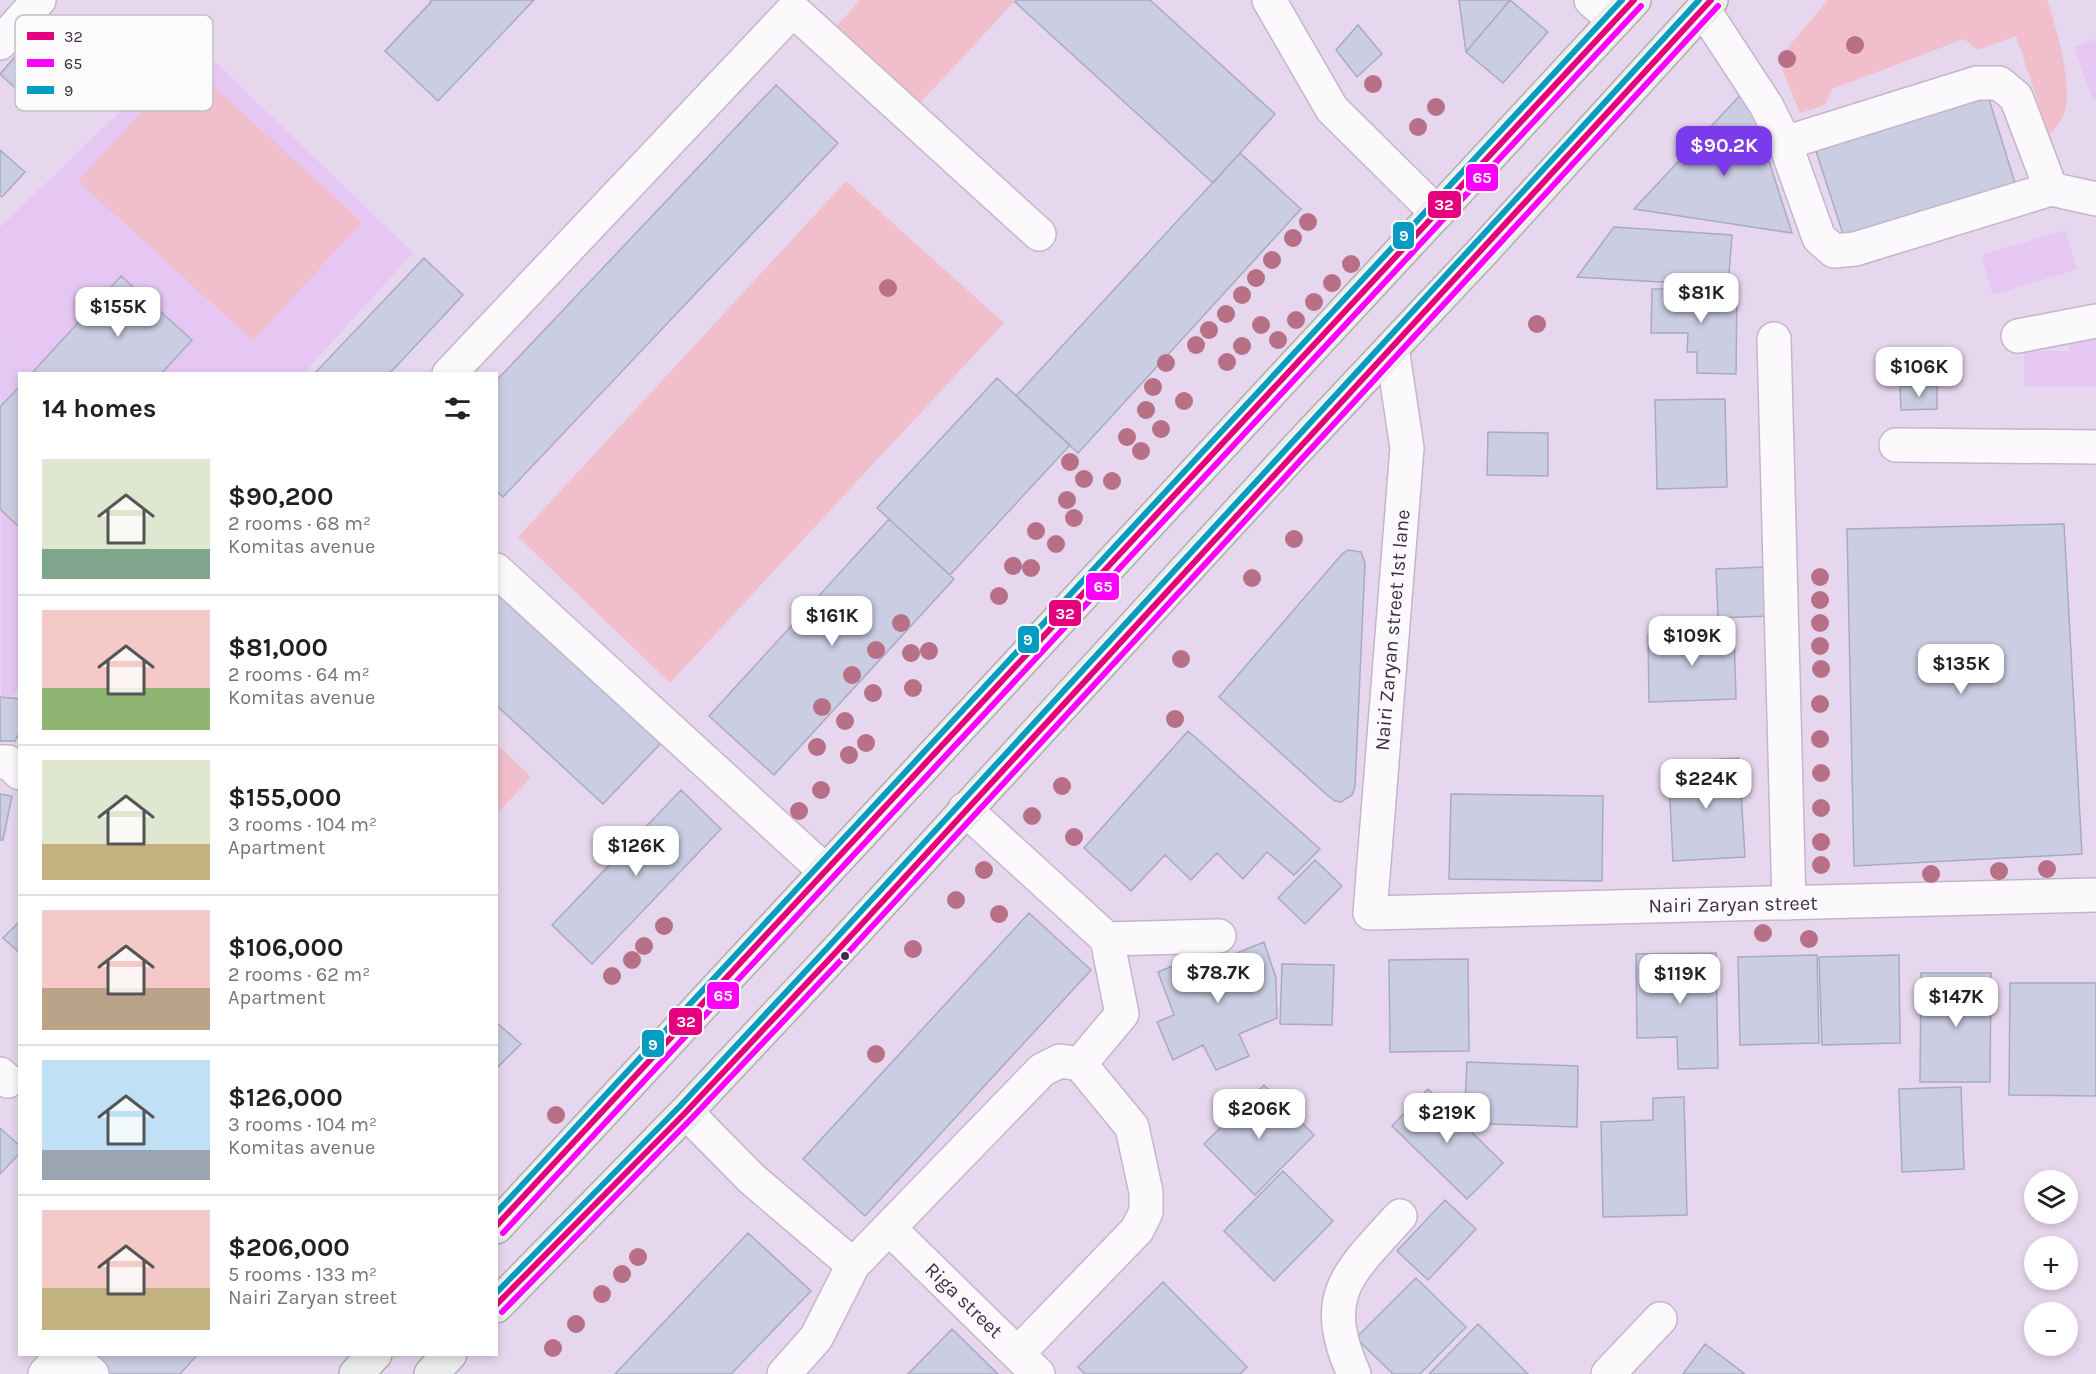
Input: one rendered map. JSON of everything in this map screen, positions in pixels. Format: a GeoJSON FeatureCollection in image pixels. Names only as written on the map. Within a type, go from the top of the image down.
{"type":"FeatureCollection","features":[{"type":"Feature","properties":{"kind":"main road"},"geometry":{"type":"LineString","coordinates":[[498,1304],[686,1112],[1707,4]]}},
{"type":"Feature","properties":{"kind":"main road"},"geometry":{"type":"LineString","coordinates":[[500,1217],[1437,213],[1613,7]]}},
{"type":"Feature","properties":{"kind":"main road"},"geometry":{"type":"LineString","coordinates":[[356,1374],[373,1356]]}},
{"type":"Feature","properties":{"kind":"main road"},"geometry":{"type":"LineString","coordinates":[[431,1374],[448,1356]]}},
{"type":"Feature","properties":{"kind":"street"},"geometry":{"type":"LineString","coordinates":[[25,15],[39,0]]}},
{"type":"Feature","properties":{"kind":"street"},"geometry":{"type":"LineString","coordinates":[[1269,0],[1332,110],[1437,213]]}},
{"type":"Feature","properties":{"kind":"street"},"geometry":{"type":"LineString","coordinates":[[1707,4],[1785,143],[1819,238],[1834,250],[1855,249],[2050,189],[2096,199]]}},
{"type":"Feature","properties":{"kind":"street"},"geometry":{"type":"LineString","coordinates":[[451,372],[798,5],[1039,234]]}},
{"type":"Feature","properties":{"kind":"street"},"geometry":{"type":"LineString","coordinates":[[0,43],[15,26]]}},
{"type":"Feature","properties":{"kind":"street"},"geometry":{"type":"LineString","coordinates":[[1785,143],[1977,83],[1999,83],[2016,97],[2050,189]]}},
{"type":"Feature","properties":{"kind":"street"},"geometry":{"type":"LineString","coordinates":[[2018,336],[2096,321]]}},
{"type":"Feature","properties":{"kind":"street"},"geometry":{"type":"LineString","coordinates":[[1774,339],[1789,903]]}},
{"type":"Feature","properties":{"kind":"street","name":"Nairi Zaryan street 1st lane"},"geometry":{"type":"LineString","coordinates":[[1370,913],[1407,448],[1392,348]]}},
{"type":"Feature","properties":{"kind":"street"},"geometry":{"type":"LineString","coordinates":[[1896,445],[2096,447]]}},
{"type":"Feature","properties":{"kind":"street"},"geometry":{"type":"LineString","coordinates":[[498,572],[825,871]]}},
{"type":"Feature","properties":{"kind":"street"},"geometry":{"type":"LineString","coordinates":[[0,762],[8,762],[18,771]]}},
{"type":"Feature","properties":{"kind":"street"},"geometry":{"type":"LineString","coordinates":[[965,809],[1107,939],[1122,1014],[1080,1064]]}},
{"type":"Feature","properties":{"kind":"street","name":"Nairi Zaryan street"},"geometry":{"type":"LineString","coordinates":[[1370,913],[2096,896]]}},
{"type":"Feature","properties":{"kind":"street"},"geometry":{"type":"LineString","coordinates":[[1107,939],[1219,936]]}},
{"type":"Feature","properties":{"kind":"street"},"geometry":{"type":"LineString","coordinates":[[783,1374],[816,1338],[853,1265],[1042,1070],[1060,1061],[1080,1064],[1132,1127],[1146,1192],[1146,1212],[1137,1230],[1028,1363]]}},
{"type":"Feature","properties":{"kind":"street"},"geometry":{"type":"LineString","coordinates":[[686,1112],[752,1179],[853,1265]]}},
{"type":"Feature","properties":{"kind":"street"},"geometry":{"type":"LineString","coordinates":[[1354,1374],[1341,1341],[1339,1297],[1348,1274],[1400,1216]]}},
{"type":"Feature","properties":{"kind":"street","name":"Riga street"},"geometry":{"type":"LineString","coordinates":[[889,1228],[1028,1363]]}},
{"type":"Feature","properties":{"kind":"street"},"geometry":{"type":"LineString","coordinates":[[1608,1374],[1660,1319]]}},
{"type":"Feature","properties":{"kind":"street"},"geometry":{"type":"LineString","coordinates":[[45,1374],[61,1356]]}},
{"type":"Feature","properties":{"kind":"street"},"geometry":{"type":"LineString","coordinates":[[71,1356],[92,1374]]}},
{"type":"Feature","properties":{"kind":"shaded area"},"geometry":{"type":"Polygon","coordinates":[[[860,0],[1016,0],[909,115],[825,39],[860,0]]]}},
{"type":"Feature","properties":{"kind":"shaded area"},"geometry":{"type":"Polygon","coordinates":[[[1828,0],[2047,0],[2059,40],[2067,86],[2067,100],[2062,118],[2049,135],[2016,36],[1978,50],[1964,39],[1832,89],[1825,105],[1800,113],[1778,59],[1828,0]]]}},
{"type":"Feature","properties":{"kind":"shaded area"},"geometry":{"type":"Polygon","coordinates":[[[2096,39],[2096,98],[2092,99],[2074,47],[2096,39]]]}},
{"type":"Feature","properties":{"kind":"shaded area"},"geometry":{"type":"Polygon","coordinates":[[[213,60],[413,253],[305,372],[18,372],[18,689],[1,708],[0,227],[121,111],[213,111],[213,60]]]}},
{"type":"Feature","properties":{"kind":"shaded area"},"geometry":{"type":"Polygon","coordinates":[[[213,86],[362,222],[253,341],[78,181],[142,111],[213,111],[213,86]]]}},
{"type":"Feature","properties":{"kind":"shaded area"},"geometry":{"type":"Polygon","coordinates":[[[846,181],[1004,323],[670,683],[518,537],[846,181]]]}},
{"type":"Feature","properties":{"kind":"shaded area"},"geometry":{"type":"Polygon","coordinates":[[[2065,230],[2077,269],[1993,295],[1981,255],[2065,230]]]}},
{"type":"Feature","properties":{"kind":"shaded area"},"geometry":{"type":"Polygon","coordinates":[[[2070,336],[2096,336],[2096,386],[2024,386],[2024,351],[2069,351],[2070,336]]]}},
{"type":"Feature","properties":{"kind":"shaded area"},"geometry":{"type":"Polygon","coordinates":[[[498,745],[531,777],[498,813],[498,745]]]}},
{"type":"Feature","properties":{"kind":"building"},"geometry":{"type":"Polygon","coordinates":[[[430,0],[534,0],[438,101],[385,51],[431,2],[430,0]]]}},
{"type":"Feature","properties":{"kind":"building"},"geometry":{"type":"Polygon","coordinates":[[[1017,0],[1150,0],[1275,114],[1213,183],[1015,2],[1017,0]]]}},
{"type":"Feature","properties":{"kind":"building"},"geometry":{"type":"Polygon","coordinates":[[[1459,0],[1510,0],[1466,52],[1459,0]]]}},
{"type":"Feature","properties":{"kind":"building"},"geometry":{"type":"Polygon","coordinates":[[[1510,0],[1548,32],[1503,83],[1466,52],[1510,0]]]}},
{"type":"Feature","properties":{"kind":"building"},"geometry":{"type":"Polygon","coordinates":[[[1358,25],[1382,54],[1357,77],[1336,50],[1358,25]]]}},
{"type":"Feature","properties":{"kind":"building"},"geometry":{"type":"Polygon","coordinates":[[[15,57],[15,88],[0,74],[15,57]]]}},
{"type":"Feature","properties":{"kind":"building"},"geometry":{"type":"Polygon","coordinates":[[[776,85],[838,143],[503,497],[498,493],[498,379],[776,85]]]}},
{"type":"Feature","properties":{"kind":"building"},"geometry":{"type":"Polygon","coordinates":[[[1746,89],[1792,233],[1634,209],[1746,89]]]}},
{"type":"Feature","properties":{"kind":"building"},"geometry":{"type":"Polygon","coordinates":[[[1988,96],[2015,183],[1844,237],[1816,151],[1988,96]]]}},
{"type":"Feature","properties":{"kind":"building"},"geometry":{"type":"Polygon","coordinates":[[[0,150],[25,172],[2,197],[0,195],[0,150]]]}},
{"type":"Feature","properties":{"kind":"building"},"geometry":{"type":"Polygon","coordinates":[[[1240,153],[1301,209],[1078,453],[1016,396],[1240,153]]]}},
{"type":"Feature","properties":{"kind":"building"},"geometry":{"type":"Polygon","coordinates":[[[1614,227],[1732,235],[1728,286],[1577,277],[1614,227]]]}},
{"type":"Feature","properties":{"kind":"building"},"geometry":{"type":"Polygon","coordinates":[[[424,258],[463,295],[391,372],[316,372],[424,258]]]}},
{"type":"Feature","properties":{"kind":"building"},"geometry":{"type":"Polygon","coordinates":[[[121,276],[192,340],[163,372],[33,372],[121,276]]]}},
{"type":"Feature","properties":{"kind":"building"},"geometry":{"type":"Polygon","coordinates":[[[1652,289],[1737,289],[1736,374],[1697,373],[1697,352],[1687,352],[1688,333],[1651,333],[1652,289]]]}},
{"type":"Feature","properties":{"kind":"building"},"geometry":{"type":"Polygon","coordinates":[[[997,378],[1070,445],[950,575],[877,508],[997,378]]]}},
{"type":"Feature","properties":{"kind":"building"},"geometry":{"type":"Polygon","coordinates":[[[1900,386],[1937,386],[1937,409],[1901,410],[1900,386]]]}},
{"type":"Feature","properties":{"kind":"building"},"geometry":{"type":"Polygon","coordinates":[[[18,388],[18,526],[0,509],[0,407],[18,388]]]}},
{"type":"Feature","properties":{"kind":"building"},"geometry":{"type":"Polygon","coordinates":[[[1725,399],[1727,487],[1657,489],[1655,400],[1725,399]]]}},
{"type":"Feature","properties":{"kind":"building"},"geometry":{"type":"Polygon","coordinates":[[[1488,432],[1548,433],[1548,476],[1487,475],[1488,432]]]}},
{"type":"Feature","properties":{"kind":"building"},"geometry":{"type":"Polygon","coordinates":[[[889,519],[954,579],[774,775],[709,716],[889,519]]]}},
{"type":"Feature","properties":{"kind":"building"},"geometry":{"type":"Polygon","coordinates":[[[2064,524],[2082,854],[1854,866],[1847,529],[2064,524]]]}},
{"type":"Feature","properties":{"kind":"building"},"geometry":{"type":"Polygon","coordinates":[[[1348,550],[1361,552],[1365,563],[1355,786],[1352,795],[1341,802],[1327,795],[1219,697],[1342,554],[1348,550]]]}},
{"type":"Feature","properties":{"kind":"building"},"geometry":{"type":"Polygon","coordinates":[[[1766,567],[1768,616],[1718,618],[1716,569],[1766,567]]]}},
{"type":"Feature","properties":{"kind":"building"},"geometry":{"type":"Polygon","coordinates":[[[498,589],[662,742],[603,804],[498,707],[498,589]]]}},
{"type":"Feature","properties":{"kind":"building"},"geometry":{"type":"Polygon","coordinates":[[[1734,632],[1736,699],[1649,702],[1648,635],[1734,632]]]}},
{"type":"Feature","properties":{"kind":"building"},"geometry":{"type":"Polygon","coordinates":[[[0,697],[18,699],[18,735],[15,741],[0,741],[0,697]]]}},
{"type":"Feature","properties":{"kind":"building"},"geometry":{"type":"Polygon","coordinates":[[[1188,731],[1320,849],[1294,875],[1267,852],[1243,879],[1217,853],[1191,880],[1165,855],[1131,891],[1084,848],[1188,731]]]}},
{"type":"Feature","properties":{"kind":"building"},"geometry":{"type":"Polygon","coordinates":[[[1739,758],[1745,857],[1673,861],[1668,762],[1739,758]]]}},
{"type":"Feature","properties":{"kind":"building"},"geometry":{"type":"Polygon","coordinates":[[[681,790],[721,829],[592,964],[552,925],[681,790]]]}},
{"type":"Feature","properties":{"kind":"building"},"geometry":{"type":"Polygon","coordinates":[[[0,794],[12,796],[3,840],[0,840],[0,794]]]}},
{"type":"Feature","properties":{"kind":"building"},"geometry":{"type":"Polygon","coordinates":[[[1451,794],[1603,796],[1602,881],[1449,879],[1451,794]]]}},
{"type":"Feature","properties":{"kind":"building"},"geometry":{"type":"Polygon","coordinates":[[[1315,860],[1342,886],[1305,924],[1278,898],[1315,860]]]}},
{"type":"Feature","properties":{"kind":"building"},"geometry":{"type":"Polygon","coordinates":[[[1029,913],[1091,970],[865,1216],[803,1159],[1029,913]]]}},
{"type":"Feature","properties":{"kind":"building"},"geometry":{"type":"Polygon","coordinates":[[[18,923],[18,951],[3,938],[18,923]]]}},
{"type":"Feature","properties":{"kind":"building"},"geometry":{"type":"Polygon","coordinates":[[[1264,942],[1276,978],[1277,1018],[1239,1034],[1249,1056],[1216,1070],[1203,1045],[1173,1060],[1157,1022],[1174,1015],[1158,972],[1205,953],[1210,964],[1264,942]]]}},
{"type":"Feature","properties":{"kind":"building"},"geometry":{"type":"Polygon","coordinates":[[[1716,953],[1718,1068],[1678,1069],[1677,1037],[1637,1038],[1636,954],[1716,953]]]}},
{"type":"Feature","properties":{"kind":"building"},"geometry":{"type":"Polygon","coordinates":[[[1817,955],[1819,1043],[1740,1045],[1738,957],[1817,955]]]}},
{"type":"Feature","properties":{"kind":"building"},"geometry":{"type":"Polygon","coordinates":[[[1899,955],[1900,1043],[1822,1045],[1819,957],[1899,955]]]}},
{"type":"Feature","properties":{"kind":"building"},"geometry":{"type":"Polygon","coordinates":[[[1468,959],[1469,1051],[1390,1052],[1389,960],[1468,959]]]}},
{"type":"Feature","properties":{"kind":"building"},"geometry":{"type":"Polygon","coordinates":[[[1282,964],[1334,965],[1332,1025],[1280,1024],[1282,964]]]}},
{"type":"Feature","properties":{"kind":"building"},"geometry":{"type":"Polygon","coordinates":[[[1921,973],[1991,973],[1990,1082],[1920,1082],[1921,973]]]}},
{"type":"Feature","properties":{"kind":"building"},"geometry":{"type":"Polygon","coordinates":[[[2010,983],[2096,983],[2096,1096],[2009,1095],[2010,983]]]}},
{"type":"Feature","properties":{"kind":"building"},"geometry":{"type":"Polygon","coordinates":[[[498,1024],[521,1044],[498,1067],[498,1024]]]}},
{"type":"Feature","properties":{"kind":"building"},"geometry":{"type":"Polygon","coordinates":[[[1467,1062],[1578,1066],[1577,1127],[1464,1123],[1467,1062]]]}},
{"type":"Feature","properties":{"kind":"building"},"geometry":{"type":"Polygon","coordinates":[[[1264,1085],[1314,1135],[1255,1195],[1204,1144],[1264,1085]]]}},
{"type":"Feature","properties":{"kind":"building"},"geometry":{"type":"Polygon","coordinates":[[[1961,1087],[1964,1169],[1902,1172],[1899,1089],[1961,1087]]]}},
{"type":"Feature","properties":{"kind":"building"},"geometry":{"type":"Polygon","coordinates":[[[1428,1089],[1503,1163],[1467,1199],[1392,1126],[1428,1089]]]}},
{"type":"Feature","properties":{"kind":"building"},"geometry":{"type":"Polygon","coordinates":[[[1684,1097],[1687,1215],[1603,1217],[1601,1122],[1653,1120],[1653,1098],[1684,1097]]]}},
{"type":"Feature","properties":{"kind":"building"},"geometry":{"type":"Polygon","coordinates":[[[0,1128],[18,1144],[18,1155],[0,1174],[0,1128]]]}},
{"type":"Feature","properties":{"kind":"building"},"geometry":{"type":"Polygon","coordinates":[[[1283,1171],[1333,1221],[1274,1281],[1224,1231],[1283,1171]]]}},
{"type":"Feature","properties":{"kind":"building"},"geometry":{"type":"Polygon","coordinates":[[[1445,1200],[1476,1229],[1428,1280],[1397,1251],[1445,1200]]]}},
{"type":"Feature","properties":{"kind":"building"},"geometry":{"type":"Polygon","coordinates":[[[748,1233],[811,1291],[731,1374],[615,1374],[748,1233]]]}},
{"type":"Feature","properties":{"kind":"building"},"geometry":{"type":"Polygon","coordinates":[[[1416,1278],[1466,1327],[1420,1374],[1393,1374],[1356,1338],[1416,1278]]]}},
{"type":"Feature","properties":{"kind":"building"},"geometry":{"type":"Polygon","coordinates":[[[1163,1282],[1247,1367],[1240,1374],[1085,1374],[1078,1367],[1163,1282]]]}},
{"type":"Feature","properties":{"kind":"building"},"geometry":{"type":"Polygon","coordinates":[[[1478,1324],[1528,1374],[1429,1374],[1478,1324]]]}},
{"type":"Feature","properties":{"kind":"building"},"geometry":{"type":"Polygon","coordinates":[[[952,1329],[998,1374],[908,1374],[952,1329]]]}},
{"type":"Feature","properties":{"kind":"building"},"geometry":{"type":"Polygon","coordinates":[[[1705,1344],[1745,1374],[1683,1374],[1705,1344]]]}},
{"type":"Feature","properties":{"kind":"building"},"geometry":{"type":"Polygon","coordinates":[[[86,1356],[196,1356],[180,1374],[106,1374],[86,1356]]]}},
{"type":"Feature","properties":{"kind":"transit line","name":"9"},"geometry":{"type":"LineString","coordinates":[[498,1211],[1622,0]]}},
{"type":"Feature","properties":{"kind":"transit line","name":"32"},"geometry":{"type":"LineString","coordinates":[[498,1224],[1634,0]]}},
{"type":"Feature","properties":{"kind":"transit line","name":"9"},"geometry":{"type":"LineString","coordinates":[[498,1291],[680,1106],[830,945],[1699,0]]}},
{"type":"Feature","properties":{"kind":"transit line","name":"32"},"geometry":{"type":"LineString","coordinates":[[498,1303],[686,1112],[837,951],[1711,0]]}},
{"type":"Feature","properties":{"kind":"transit line","name":"65"},"geometry":{"type":"LineString","coordinates":[[503,1233],[1641,6]]}},
{"type":"Feature","properties":{"kind":"transit line","name":"65"},"geometry":{"type":"LineString","coordinates":[[502,1312],[692,1118],[844,957],[1718,6]]}}]}
